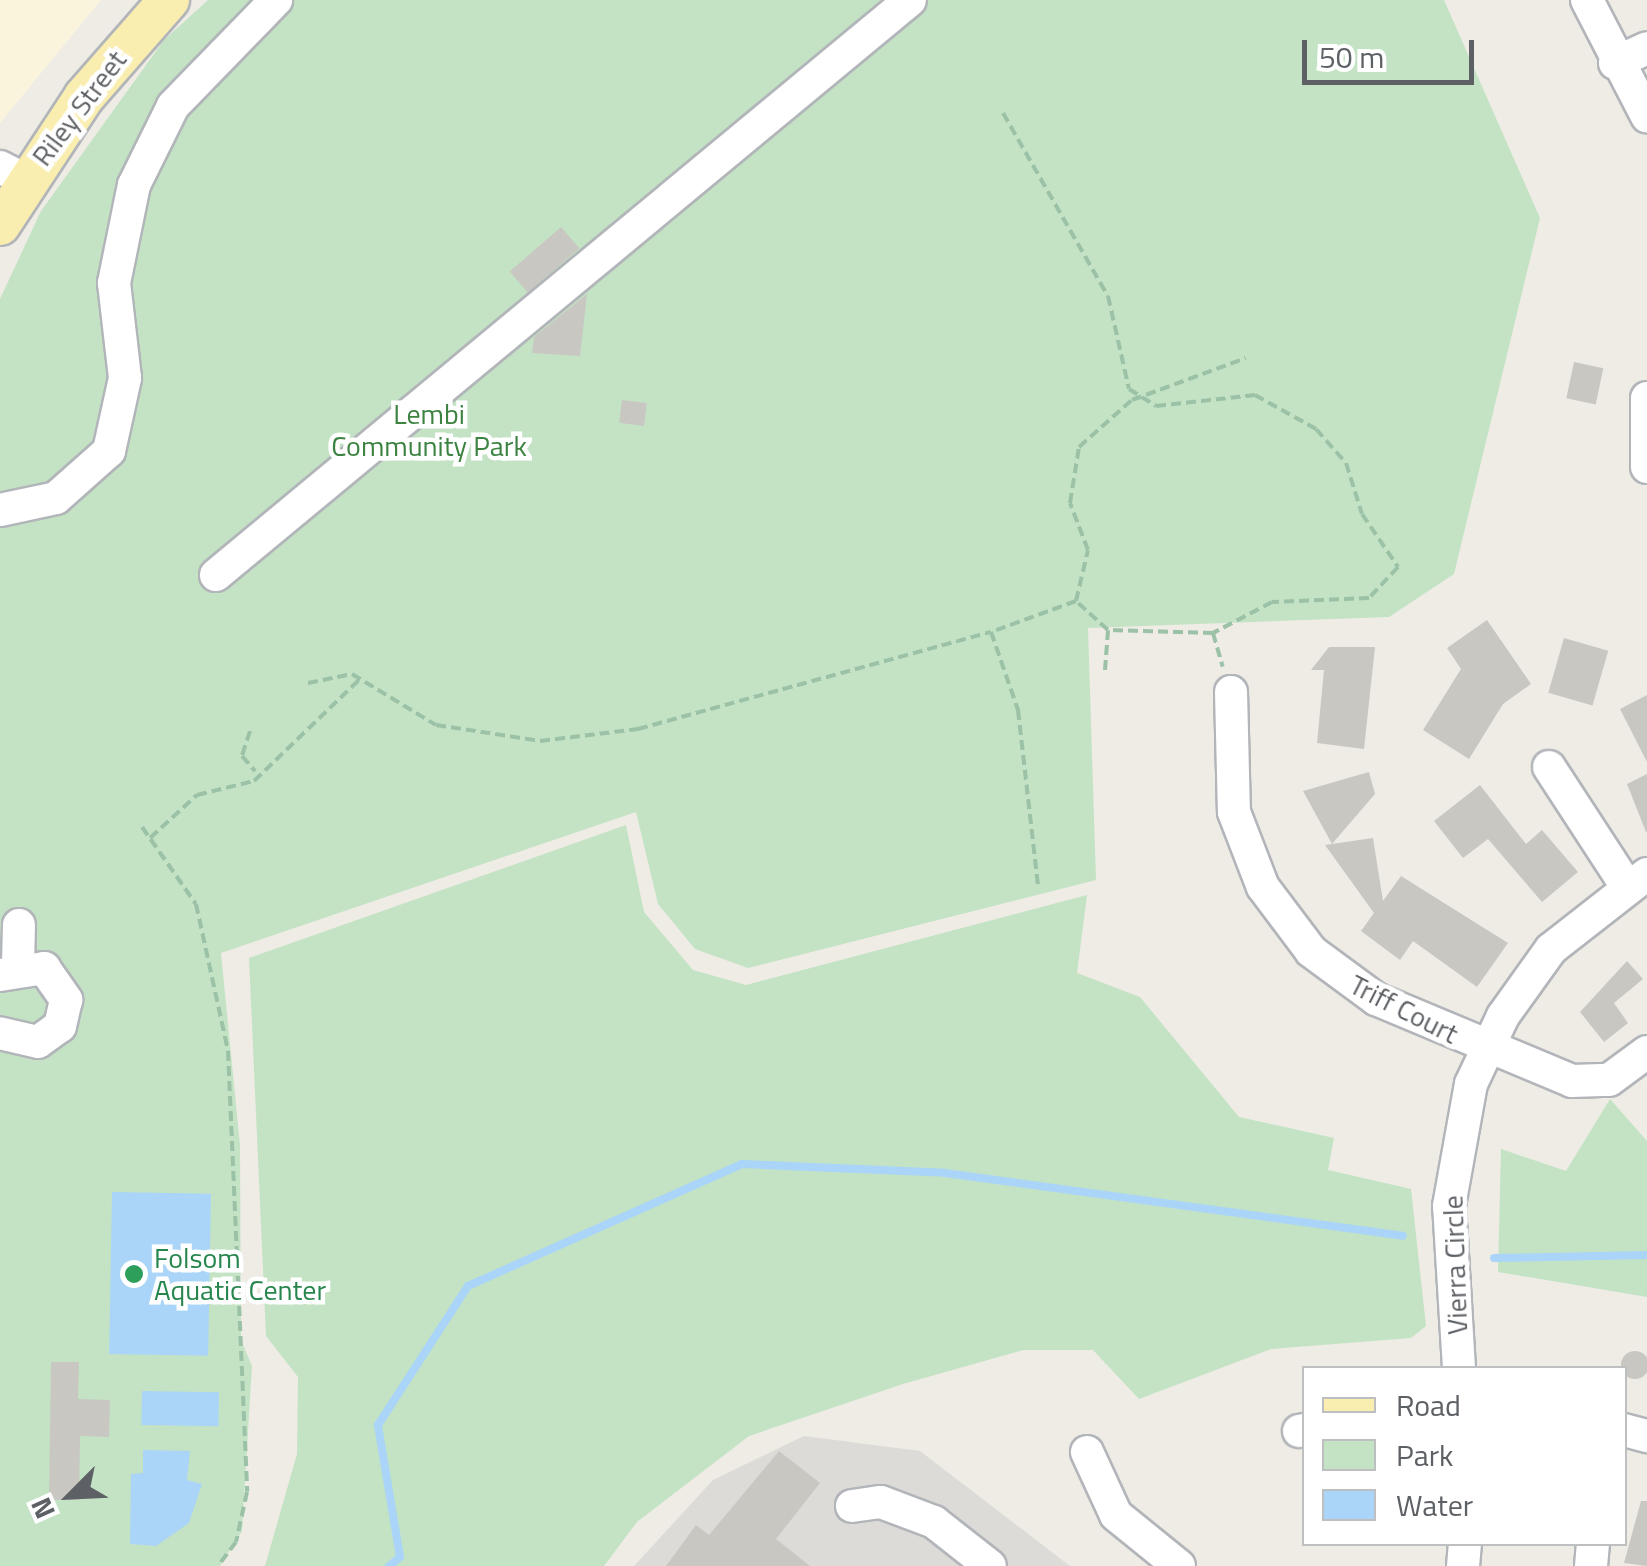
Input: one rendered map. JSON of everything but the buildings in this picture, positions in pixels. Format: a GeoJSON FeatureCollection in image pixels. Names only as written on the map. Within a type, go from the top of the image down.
{"type":"FeatureCollection","features":[{"type":"Feature","properties":{"kind":"main road","name":"Riley Street"},"geometry":{"type":"LineString","coordinates":[[7,197],[169,0]]}},
{"type":"Feature","properties":{"kind":"street"},"geometry":{"type":"LineString","coordinates":[[0,510],[56,498],[109,451],[124,378],[114,283],[134,185],[173,106],[276,0]]}},
{"type":"Feature","properties":{"kind":"street"},"geometry":{"type":"LineString","coordinates":[[216,575],[910,0]]}},
{"type":"Feature","properties":{"kind":"street"},"geometry":{"type":"LineString","coordinates":[[1588,0],[1615,63],[1647,116]]}},
{"type":"Feature","properties":{"kind":"street"},"geometry":{"type":"LineString","coordinates":[[1615,63],[1647,48]]}},
{"type":"Feature","properties":{"kind":"street"},"geometry":{"type":"LineString","coordinates":[[1647,398],[1647,467]]}},
{"type":"Feature","properties":{"kind":"street","name":"Triff Court"},"geometry":{"type":"LineString","coordinates":[[1231,692],[1234,812],[1285,921],[1342,978],[1486,1050],[1594,1082],[1647,1052]]}},
{"type":"Feature","properties":{"kind":"street"},"geometry":{"type":"LineString","coordinates":[[1548,767],[1637,879]]}},
{"type":"Feature","properties":{"kind":"street","name":"Vierra Circle"},"geometry":{"type":"LineString","coordinates":[[1459,1366],[1449,1206],[1460,1124],[1486,1050],[1552,949],[1637,879]]}},
{"type":"Feature","properties":{"kind":"street"},"geometry":{"type":"LineString","coordinates":[[4,1045],[38,1042],[65,1014],[55,976],[9,970],[19,925]]}},
{"type":"Feature","properties":{"kind":"street"},"geometry":{"type":"LineString","coordinates":[[1087,1452],[1116,1515],[1179,1566]]}},
{"type":"Feature","properties":{"kind":"street"},"geometry":{"type":"LineString","coordinates":[[852,1506],[881,1502],[934,1522],[990,1566]]}},
{"type":"Feature","properties":{"kind":"path"},"geometry":{"type":"LineString","coordinates":[[1002,112],[1108,296],[1121,374],[1138,398],[1156,406],[1255,395],[1316,428],[1346,463],[1362,514],[1397,554],[1382,592],[1272,602],[1214,633],[1108,630],[1076,601]]}},
{"type":"Feature","properties":{"kind":"path"},"geometry":{"type":"LineString","coordinates":[[1076,601],[1088,550],[1070,503],[1079,447],[1138,398],[1246,358]]}},
{"type":"Feature","properties":{"kind":"path"},"geometry":{"type":"LineString","coordinates":[[308,683],[337,674],[361,679],[436,725],[540,741],[676,720],[992,632],[1076,601]]}},
{"type":"Feature","properties":{"kind":"path"},"geometry":{"type":"LineString","coordinates":[[1105,670],[1108,630]]}},
{"type":"Feature","properties":{"kind":"path"},"geometry":{"type":"LineString","coordinates":[[992,632],[1014,689],[1038,886]]}},
{"type":"Feature","properties":{"kind":"path"},"geometry":{"type":"LineString","coordinates":[[1214,633],[1231,692]]}},
{"type":"Feature","properties":{"kind":"path"},"geometry":{"type":"LineString","coordinates":[[150,838],[197,795],[247,785],[256,771],[361,679]]}},
{"type":"Feature","properties":{"kind":"path"},"geometry":{"type":"LineString","coordinates":[[250,730],[242,756],[256,771]]}},
{"type":"Feature","properties":{"kind":"path"},"geometry":{"type":"LineString","coordinates":[[142,827],[196,904],[228,1051],[246,1492],[236,1542],[218,1566]]}},
{"type":"Feature","properties":{"kind":"shaded area"},"geometry":{"type":"Polygon","coordinates":[[[0,0],[101,0],[0,123],[0,0]]]}},
{"type":"Feature","properties":{"kind":"shaded area"},"geometry":{"type":"Polygon","coordinates":[[[804,1436],[920,1451],[1070,1566],[634,1566],[713,1480],[804,1436]]]}},
{"type":"Feature","properties":{"kind":"green space","name":"Lembi Community Park"},"geometry":{"type":"Polygon","coordinates":[[[208,0],[1444,0],[1540,218],[1454,574],[1389,617],[1088,628],[1096,880],[748,968],[695,949],[658,904],[636,812],[221,953],[240,1145],[241,1340],[252,1366],[242,1531],[220,1566],[0,1566],[0,299],[41,211],[164,40],[208,0]]]}},
{"type":"Feature","properties":{"kind":"green space"},"geometry":{"type":"Polygon","coordinates":[[[626,825],[644,912],[693,970],[746,985],[1087,895],[1077,973],[1140,997],[1239,1117],[1334,1138],[1328,1170],[1411,1189],[1426,1326],[1411,1338],[1271,1349],[1139,1399],[1093,1350],[1023,1350],[903,1384],[749,1436],[637,1522],[604,1566],[265,1566],[297,1454],[298,1377],[266,1336],[249,958],[626,825]]]}},
{"type":"Feature","properties":{"kind":"green space"},"geometry":{"type":"Polygon","coordinates":[[[1610,1099],[1647,1141],[1647,1297],[1498,1272],[1501,1149],[1566,1171],[1610,1099]]]}},
{"type":"Feature","properties":{"kind":"water"},"geometry":{"type":"Polygon","coordinates":[[[112,1192],[211,1194],[208,1356],[109,1354],[112,1192]]]}},
{"type":"Feature","properties":{"kind":"water"},"geometry":{"type":"Polygon","coordinates":[[[142,1391],[219,1392],[218,1426],[141,1425],[142,1391]]]}},
{"type":"Feature","properties":{"kind":"water"},"geometry":{"type":"Polygon","coordinates":[[[143,1450],[190,1451],[187,1480],[202,1484],[189,1523],[156,1546],[130,1544],[131,1474],[143,1473],[143,1450]]]}},
{"type":"Feature","properties":{"kind":"waterway"},"geometry":{"type":"LineString","coordinates":[[389,1566],[400,1557],[378,1425],[468,1286],[742,1164],[945,1173],[1403,1236]]}},
{"type":"Feature","properties":{"kind":"waterway"},"geometry":{"type":"LineString","coordinates":[[1494,1258],[1647,1255]]}},
{"type":"Feature","properties":{"kind":"place","name":"Folsom Aquatic Center"},"geometry":{"type":"Point","coordinates":[134,1274]}}]}
